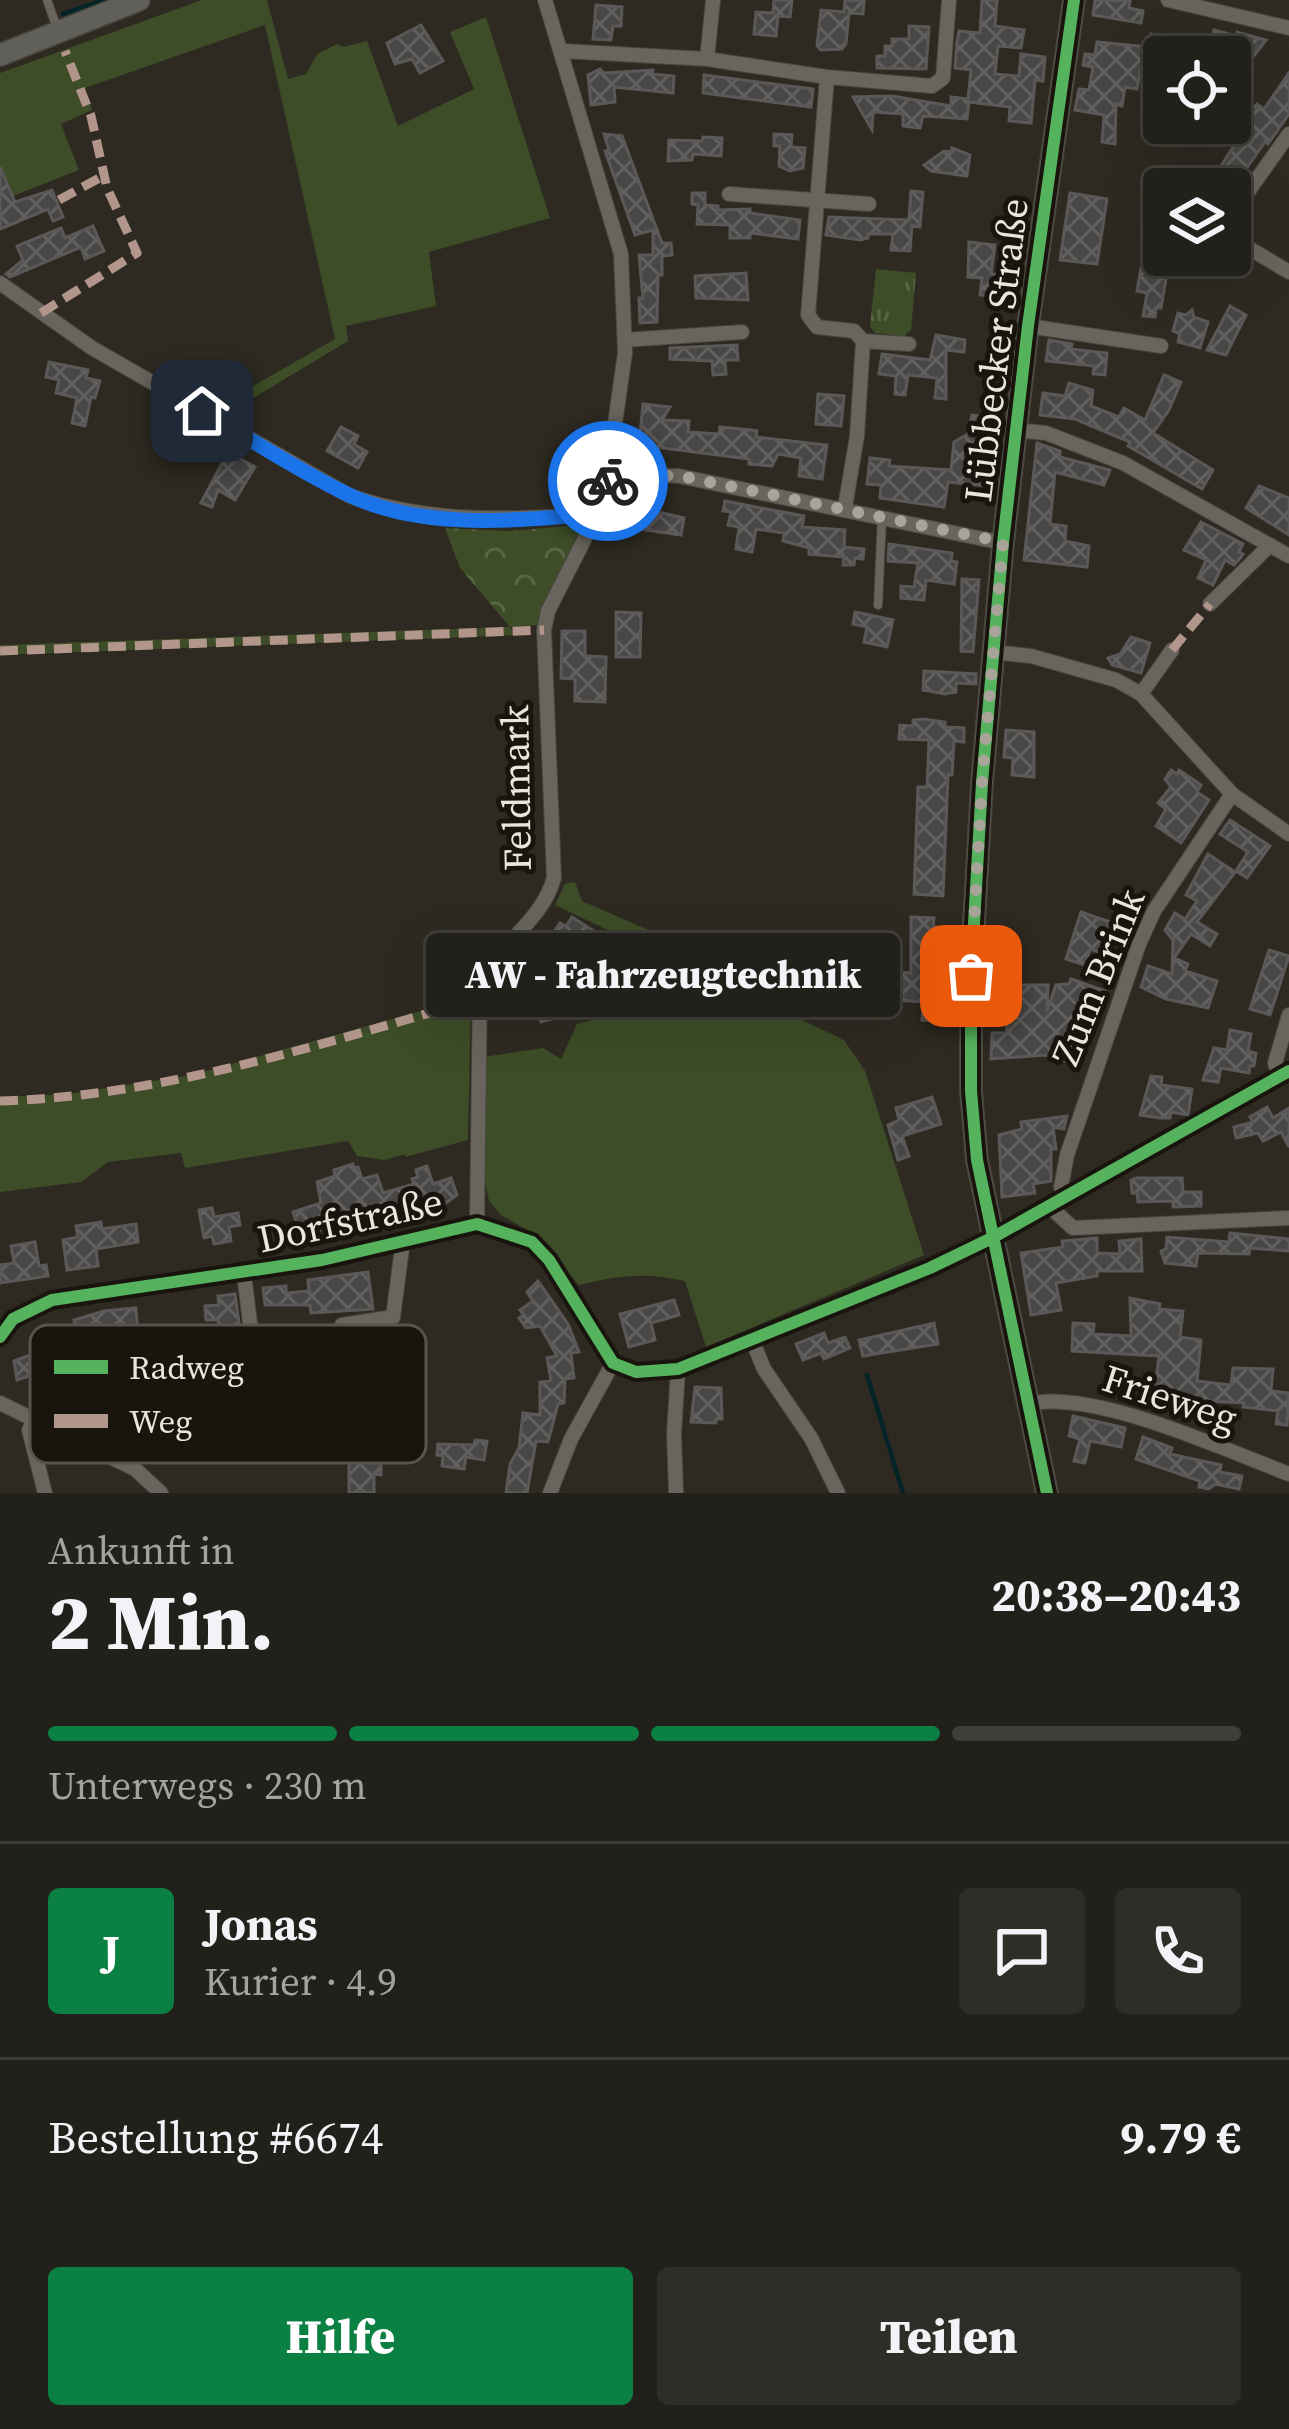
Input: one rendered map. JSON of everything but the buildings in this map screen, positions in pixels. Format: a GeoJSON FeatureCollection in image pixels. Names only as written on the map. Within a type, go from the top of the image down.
{"type":"FeatureCollection","features":[{"type":"Feature","properties":{"kind":"main road"},"geometry":{"type":"LineString","coordinates":[[0,55],[140,0]]}},
{"type":"Feature","properties":{"kind":"main road","name":"Lübbecker Straße"},"geometry":{"type":"LineString","coordinates":[[1047,1493],[992,1238],[973,1124],[970,1045],[975,879],[1003,542],[1074,0]]}},
{"type":"Feature","properties":{"kind":"street","name":"Feldmark"},"geometry":{"type":"LineString","coordinates":[[477,1224],[480,982],[491,959],[538,912],[554,878],[544,630],[548,611],[598,514],[610,474],[625,340],[620,254],[545,0]]}},
{"type":"Feature","properties":{"kind":"street"},"geometry":{"type":"LineString","coordinates":[[707,59],[713,0]]}},
{"type":"Feature","properties":{"kind":"street"},"geometry":{"type":"LineString","coordinates":[[563,51],[707,59],[926,87],[943,78],[949,0]]}},
{"type":"Feature","properties":{"kind":"street"},"geometry":{"type":"LineString","coordinates":[[1168,0],[1289,28]]}},
{"type":"Feature","properties":{"kind":"street"},"geometry":{"type":"LineString","coordinates":[[826,77],[808,315],[817,327],[854,331],[863,341],[909,344]]}},
{"type":"Feature","properties":{"kind":"street"},"geometry":{"type":"LineString","coordinates":[[1251,188],[1289,135]]}},
{"type":"Feature","properties":{"kind":"street"},"geometry":{"type":"LineString","coordinates":[[729,194],[869,204]]}},
{"type":"Feature","properties":{"kind":"street"},"geometry":{"type":"LineString","coordinates":[[1251,249],[1289,272]]}},
{"type":"Feature","properties":{"kind":"street"},"geometry":{"type":"LineString","coordinates":[[0,283],[92,348],[350,496],[451,519],[508,521],[598,514]]}},
{"type":"Feature","properties":{"kind":"street","name":"Lübbecker Straße"},"geometry":{"type":"LineString","coordinates":[[1028,326],[1161,346]]}},
{"type":"Feature","properties":{"kind":"street"},"geometry":{"type":"LineString","coordinates":[[625,340],[742,332]]}},
{"type":"Feature","properties":{"kind":"street"},"geometry":{"type":"LineString","coordinates":[[845,507],[857,436],[863,341]]}},
{"type":"Feature","properties":{"kind":"street"},"geometry":{"type":"LineString","coordinates":[[1016,430],[1046,433],[1123,463],[1289,556]]}},
{"type":"Feature","properties":{"kind":"street"},"geometry":{"type":"LineString","coordinates":[[610,474],[680,476],[1003,542]]}},
{"type":"Feature","properties":{"kind":"street"},"geometry":{"type":"LineString","coordinates":[[1210,604],[1270,545]]}},
{"type":"Feature","properties":{"kind":"street"},"geometry":{"type":"LineString","coordinates":[[1142,694],[1172,650]]}},
{"type":"Feature","properties":{"kind":"street"},"geometry":{"type":"LineString","coordinates":[[993,652],[1074,668],[1116,680],[1142,694],[1232,794],[1289,835]]}},
{"type":"Feature","properties":{"kind":"street","name":"Zum Brink"},"geometry":{"type":"LineString","coordinates":[[1065,1198],[1061,1187],[1066,1156],[1139,944],[1154,911],[1232,794]]}},
{"type":"Feature","properties":{"kind":"street"},"geometry":{"type":"LineString","coordinates":[[550,1493],[571,1439],[613,1363],[636,1372],[678,1370],[992,1238],[1284,1074],[1275,1063],[1289,1015]]}},
{"type":"Feature","properties":{"kind":"street"},"geometry":{"type":"LineString","coordinates":[[1050,1207],[1073,1228],[1289,1218]]}},
{"type":"Feature","properties":{"kind":"street","name":"Dorfstraße"},"geometry":{"type":"LineString","coordinates":[[0,1337],[13,1319],[52,1300],[244,1274],[477,1224],[532,1243],[549,1261],[613,1363]]}},
{"type":"Feature","properties":{"kind":"street","name":"Dorfstraße"},"geometry":{"type":"LineString","coordinates":[[342,1324],[393,1317],[403,1241]]}},
{"type":"Feature","properties":{"kind":"street","name":"Dorfstraße"},"geometry":{"type":"LineString","coordinates":[[244,1274],[250,1325]]}},
{"type":"Feature","properties":{"kind":"street"},"geometry":{"type":"LineString","coordinates":[[753,1342],[764,1370],[811,1438],[838,1493]]}},
{"type":"Feature","properties":{"kind":"street"},"geometry":{"type":"LineString","coordinates":[[676,1493],[678,1370]]}},
{"type":"Feature","properties":{"kind":"street","name":"Frieweg"},"geometry":{"type":"LineString","coordinates":[[1028,1404],[1050,1398],[1092,1406],[1289,1474]]}},
{"type":"Feature","properties":{"kind":"street"},"geometry":{"type":"LineString","coordinates":[[0,1403],[30,1418]]}},
{"type":"Feature","properties":{"kind":"street"},"geometry":{"type":"LineString","coordinates":[[37,1463],[45,1493]]}},
{"type":"Feature","properties":{"kind":"street"},"geometry":{"type":"LineString","coordinates":[[123,1463],[161,1493]]}},
{"type":"Feature","properties":{"kind":"lane"},"geometry":{"type":"LineString","coordinates":[[47,0],[58,29]]}},
{"type":"Feature","properties":{"kind":"lane"},"geometry":{"type":"LineString","coordinates":[[878,605],[882,516]]}},
{"type":"Feature","properties":{"kind":"green space"},"geometry":{"type":"Polygon","coordinates":[[[202,0],[267,0],[288,79],[306,74],[317,54],[337,44],[367,41],[398,126],[474,89],[450,32],[486,17],[550,218],[429,252],[436,306],[346,326],[348,341],[233,410],[222,404],[335,339],[265,25],[85,88],[92,110],[61,124],[79,170],[0,201],[0,73],[202,0]]]}},
{"type":"Feature","properties":{"kind":"green space"},"geometry":{"type":"Polygon","coordinates":[[[876,269],[916,273],[911,330],[904,336],[875,333],[870,326],[876,269]]]}},
{"type":"Feature","properties":{"kind":"green space"},"geometry":{"type":"Polygon","coordinates":[[[568,526],[581,532],[541,608],[539,625],[510,627],[460,568],[445,528],[509,531],[568,526]]]}},
{"type":"Feature","properties":{"kind":"green space"},"geometry":{"type":"Polygon","coordinates":[[[510,627],[515,635],[0,655],[0,645],[510,627]]]}},
{"type":"Feature","properties":{"kind":"green space"},"geometry":{"type":"Polygon","coordinates":[[[575,882],[582,901],[776,986],[775,1007],[844,1040],[865,1071],[924,1255],[706,1347],[685,1281],[632,1276],[579,1285],[536,1235],[501,1215],[489,1201],[484,1177],[483,1057],[543,1048],[561,1059],[577,1024],[651,1004],[650,950],[555,905],[565,884],[575,882]]]}},
{"type":"Feature","properties":{"kind":"green space"},"geometry":{"type":"Polygon","coordinates":[[[471,997],[468,1140],[385,1160],[357,1156],[348,1141],[185,1168],[181,1153],[108,1162],[81,1182],[0,1192],[0,1097],[68,1094],[192,1075],[471,997]]]}},
{"type":"Feature","properties":{"kind":"waterway"},"geometry":{"type":"LineString","coordinates":[[63,14],[104,0]]}},
{"type":"Feature","properties":{"kind":"waterway"},"geometry":{"type":"LineString","coordinates":[[867,1375],[903,1493]]}},
{"type":"Feature","properties":{"kind":"marked path"},"geometry":{"type":"LineString","coordinates":[[41,313],[137,253],[107,188],[91,116],[65,51]]}},
{"type":"Feature","properties":{"kind":"marked path"},"geometry":{"type":"LineString","coordinates":[[59,200],[103,176]]}},
{"type":"Feature","properties":{"kind":"marked path"},"geometry":{"type":"LineString","coordinates":[[1172,650],[1210,604]]}},
{"type":"Feature","properties":{"kind":"marked path"},"geometry":{"type":"LineString","coordinates":[[0,651],[544,630]]}},
{"type":"Feature","properties":{"kind":"marked path"},"geometry":{"type":"LineString","coordinates":[[0,1101],[62,1097],[182,1078],[301,1050],[478,999]]}},
{"type":"Feature","properties":{"kind":"cycle path"},"geometry":{"type":"LineString","coordinates":[[1047,1493],[977,1160],[971,1091],[971,976],[1003,543],[1074,0]]}},
{"type":"Feature","properties":{"kind":"cycle path"},"geometry":{"type":"LineString","coordinates":[[0,1337],[13,1319],[52,1300],[322,1260],[477,1224],[532,1242],[549,1260],[613,1363],[636,1372],[678,1369],[930,1268],[992,1238],[1289,1071]]}},
{"type":"Feature","properties":{"kind":"way so far"},"geometry":{"type":"LineString","coordinates":[[608,481],[610,474],[680,476],[1003,542],[971,976]]}},
{"type":"Feature","properties":{"kind":"place","name":"AW - Fahrzeugtechnik"},"geometry":{"type":"Point","coordinates":[971,976]}},
{"type":"Feature","properties":{"kind":"route"},"geometry":{"type":"LineString","coordinates":[[202,411],[350,496],[451,519],[508,521],[598,514],[608,481]]}}]}
